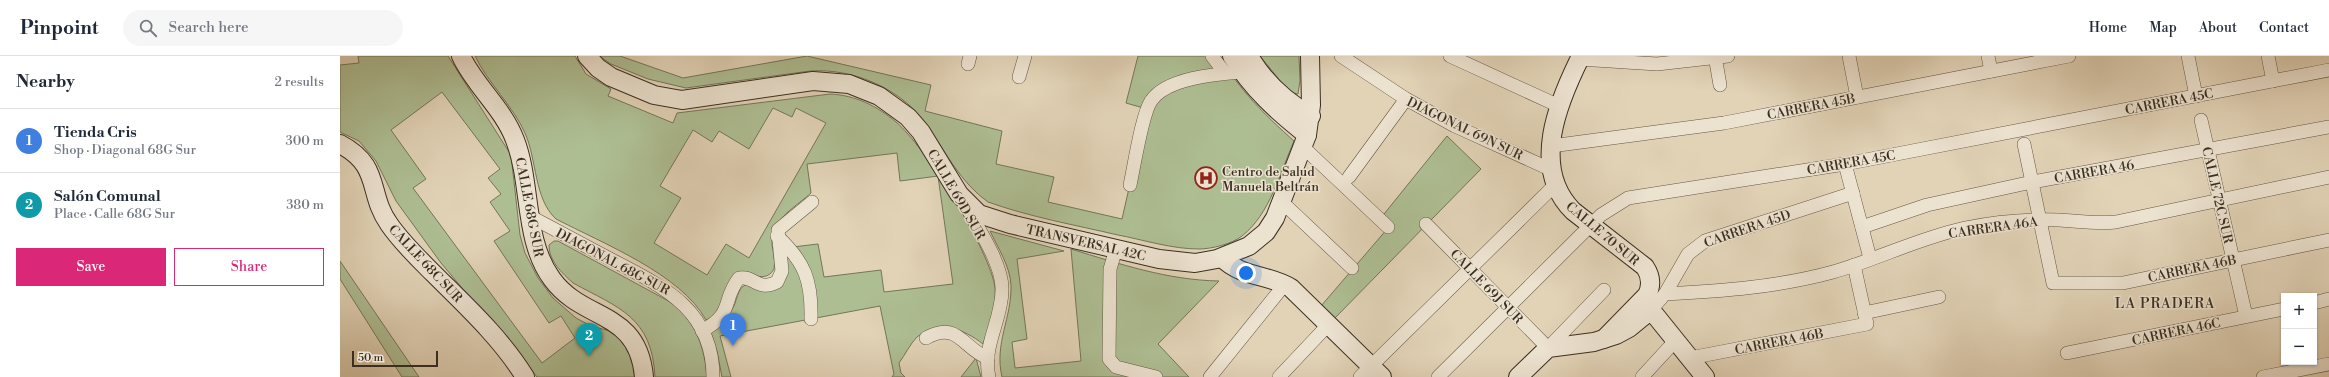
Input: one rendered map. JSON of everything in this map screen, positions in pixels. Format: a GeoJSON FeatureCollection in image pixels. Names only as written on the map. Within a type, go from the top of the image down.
{"type":"FeatureCollection","features":[{"type":"Feature","properties":{"kind":"street","name":"CALLE 68G SUR"},"geometry":{"type":"LineString","coordinates":[[461,56],[512,132],[523,164],[539,258],[545,269],[553,281],[570,296],[624,329],[639,352],[644,377]]}},
{"type":"Feature","properties":{"kind":"street","name":"CALLE 69D SUR"},"geometry":{"type":"LineString","coordinates":[[587,56],[598,68],[611,77],[654,95],[682,100],[813,81],[849,84],[879,96],[894,105],[921,132],[959,194],[988,247],[1001,279],[1001,306],[990,339],[988,358],[990,377]]}},
{"type":"Feature","properties":{"kind":"street"},"geometry":{"type":"LineString","coordinates":[[1019,77],[1025,56]]}},
{"type":"Feature","properties":{"kind":"street"},"geometry":{"type":"LineString","coordinates":[[1212,56],[1263,77],[1275,90],[1311,116]]}},
{"type":"Feature","properties":{"kind":"street"},"geometry":{"type":"LineString","coordinates":[[1232,56],[1267,102],[1388,227]]}},
{"type":"Feature","properties":{"kind":"street","name":"DIAGONAL 69N SUR"},"geometry":{"type":"LineString","coordinates":[[1341,56],[1406,99],[1553,177]]}},
{"type":"Feature","properties":{"kind":"street"},"geometry":{"type":"LineString","coordinates":[[1450,56],[1559,106]]}},
{"type":"Feature","properties":{"kind":"street"},"geometry":{"type":"LineString","coordinates":[[1849,56],[1857,97]]}},
{"type":"Feature","properties":{"kind":"street"},"geometry":{"type":"LineString","coordinates":[[1988,56],[1991,71]]}},
{"type":"Feature","properties":{"kind":"street","name":"CARRERA 45B"},"geometry":{"type":"LineString","coordinates":[[1551,146],[1724,123],[2069,56]]}},
{"type":"Feature","properties":{"kind":"street"},"geometry":{"type":"LineString","coordinates":[[2188,56],[2196,96]]}},
{"type":"Feature","properties":{"kind":"street"},"geometry":{"type":"LineString","coordinates":[[2268,56],[2273,81]]}},
{"type":"Feature","properties":{"kind":"street"},"geometry":{"type":"LineString","coordinates":[[1222,258],[1234,269],[1285,284],[1329,324],[1371,373],[1470,269],[1553,177],[1551,146],[1559,106],[1580,58],[1656,60],[1720,57],[1720,85]]}},
{"type":"Feature","properties":{"kind":"street","name":"TRANSVERSAL 42C"},"geometry":{"type":"LineString","coordinates":[[959,194],[974,210],[990,218],[1182,262],[1208,262],[1222,258],[1244,249],[1258,240],[1275,218],[1305,141],[1311,116],[1313,59]]}},
{"type":"Feature","properties":{"kind":"street"},"geometry":{"type":"LineString","coordinates":[[1130,185],[1147,109],[1155,96],[1174,85],[1239,67]]}},
{"type":"Feature","properties":{"kind":"street","name":"CARRERA 45C"},"geometry":{"type":"LineString","coordinates":[[1438,377],[1609,208],[1638,195],[1845,164],[2329,70]]}},
{"type":"Feature","properties":{"kind":"street"},"geometry":{"type":"LineString","coordinates":[[1349,177],[1406,99]]}},
{"type":"Feature","properties":{"kind":"street","name":"CALLE 72C SUR"},"geometry":{"type":"LineString","coordinates":[[2201,120],[2246,316]]}},
{"type":"Feature","properties":{"kind":"street","name":"CARRERA 46"},"geometry":{"type":"LineString","coordinates":[[1862,227],[1927,205],[2032,182],[2329,128]]}},
{"type":"Feature","properties":{"kind":"street"},"geometry":{"type":"LineString","coordinates":[[2024,144],[2040,220]]}},
{"type":"Feature","properties":{"kind":"street","name":"CALLE 68C SUR"},"geometry":{"type":"LineString","coordinates":[[340,145],[355,154],[367,166],[384,217],[399,237],[491,333],[508,352],[525,377]]}},
{"type":"Feature","properties":{"kind":"street"},"geometry":{"type":"LineString","coordinates":[[1845,164],[1870,258]]}},
{"type":"Feature","properties":{"kind":"street","name":"CALLE 70 SUR"},"geometry":{"type":"LineString","coordinates":[[1553,177],[1566,203],[1591,226],[1645,267],[1650,281],[1650,288],[1647,295],[1604,339]]}},
{"type":"Feature","properties":{"kind":"street","name":"CARRERA 46A"},"geometry":{"type":"LineString","coordinates":[[1665,294],[1752,288],[1811,278],[1854,265],[1918,241],[1965,228],[2040,220],[2098,224],[2116,222],[2329,177]]}},
{"type":"Feature","properties":{"kind":"street","name":"CARRERA 45D"},"geometry":{"type":"LineString","coordinates":[[1665,294],[1688,254],[1705,241],[1853,193]]}},
{"type":"Feature","properties":{"kind":"street"},"geometry":{"type":"LineString","coordinates":[[702,331],[718,322],[723,316],[739,278],[745,278],[765,286],[777,282],[782,271],[777,236],[780,227],[812,202]]}},
{"type":"Feature","properties":{"kind":"street"},"geometry":{"type":"LineString","coordinates":[[1282,202],[1352,268]]}},
{"type":"Feature","properties":{"kind":"street","name":"DIAGONAL 68G SUR"},"geometry":{"type":"LineString","coordinates":[[531,217],[667,289],[690,310],[702,331],[709,349],[710,375]]}},
{"type":"Feature","properties":{"kind":"street","name":"CARRERA 46B"},"geometry":{"type":"LineString","coordinates":[[2040,220],[2053,283],[2123,283],[2329,240]]}},
{"type":"Feature","properties":{"kind":"street","name":"CALLE 69J SUR"},"geometry":{"type":"LineString","coordinates":[[1426,224],[1548,348]]}},
{"type":"Feature","properties":{"kind":"street"},"geometry":{"type":"LineString","coordinates":[[777,236],[792,249],[804,268],[809,284],[811,319]]}},
{"type":"Feature","properties":{"kind":"street"},"geometry":{"type":"LineString","coordinates":[[1116,248],[1110,269],[1109,359],[1116,367],[1156,377]]}},
{"type":"Feature","properties":{"kind":"street"},"geometry":{"type":"LineString","coordinates":[[1854,265],[1866,319]]}},
{"type":"Feature","properties":{"kind":"street"},"geometry":{"type":"LineString","coordinates":[[1210,377],[1285,284]]}},
{"type":"Feature","properties":{"kind":"street"},"geometry":{"type":"LineString","coordinates":[[1518,377],[1604,290]]}},
{"type":"Feature","properties":{"kind":"street"},"geometry":{"type":"LineString","coordinates":[[1548,348],[1604,339],[1629,328],[1651,310],[1665,294]]}},
{"type":"Feature","properties":{"kind":"street","name":"CARRERA 46B"},"geometry":{"type":"LineString","coordinates":[[1698,371],[1939,297]]}},
{"type":"Feature","properties":{"kind":"street"},"geometry":{"type":"LineString","coordinates":[[2317,301],[2329,299]]}},
{"type":"Feature","properties":{"kind":"street"},"geometry":{"type":"LineString","coordinates":[[1651,310],[1676,340],[1698,371]]}},
{"type":"Feature","properties":{"kind":"street","name":"CARRERA 46C"},"geometry":{"type":"LineString","coordinates":[[2068,353],[2281,310]]}},
{"type":"Feature","properties":{"kind":"street"},"geometry":{"type":"LineString","coordinates":[[1279,377],[1329,324]]}},
{"type":"Feature","properties":{"kind":"street"},"geometry":{"type":"LineString","coordinates":[[926,338],[937,333],[953,334],[959,336],[978,354],[988,358]]}},
{"type":"Feature","properties":{"kind":"street"},"geometry":{"type":"LineString","coordinates":[[1646,376],[1676,340]]}},
{"type":"Feature","properties":{"kind":"street"},"geometry":{"type":"LineString","coordinates":[[2263,377],[2329,364]]}},
{"type":"Feature","properties":{"kind":"green space"},"geometry":{"type":"Polygon","coordinates":[[[358,56],[448,56],[511,155],[520,235],[525,253],[538,278],[553,298],[576,318],[591,326],[614,332],[628,344],[637,377],[537,377],[441,263],[396,201],[376,161],[359,141],[340,132],[340,65],[359,63],[358,56]],[[442,92],[391,130],[426,179],[413,188],[542,363],[575,338],[561,316],[549,323],[494,241],[510,231],[490,202],[501,194],[488,178],[500,169],[442,92]]]}},
{"type":"Feature","properties":{"kind":"green space"},"geometry":{"type":"Polygon","coordinates":[[[475,56],[575,56],[586,74],[611,89],[608,96],[673,123],[677,113],[830,94],[857,99],[873,106],[896,122],[923,153],[939,175],[982,250],[991,271],[995,288],[995,302],[992,316],[983,344],[959,330],[942,327],[934,328],[917,337],[899,363],[901,373],[905,377],[892,377],[894,374],[880,306],[720,336],[731,377],[722,377],[717,351],[710,331],[731,311],[743,286],[747,284],[772,290],[784,248],[818,244],[824,277],[881,270],[884,292],[953,284],[938,176],[900,181],[897,153],[807,164],[811,193],[781,219],[773,231],[772,242],[774,269],[768,275],[761,277],[745,273],[714,316],[706,320],[694,303],[660,274],[617,249],[556,219],[549,211],[540,190],[525,133],[514,113],[480,66],[475,56]],[[773,108],[749,149],[719,131],[712,142],[693,130],[660,186],[681,198],[654,243],[707,275],[726,244],[749,258],[826,123],[796,108],[792,117],[773,108]]]}},
{"type":"Feature","properties":{"kind":"green space"},"geometry":{"type":"Polygon","coordinates":[[[599,56],[620,56],[683,78],[807,56],[931,85],[925,111],[1002,131],[996,164],[1054,177],[1048,202],[1122,219],[1147,109],[1126,103],[1138,56],[1220,56],[1235,80],[1253,102],[1294,141],[1267,205],[1252,227],[1238,239],[1221,246],[1199,249],[1179,248],[1053,220],[988,202],[962,177],[928,126],[905,101],[876,84],[860,77],[827,71],[810,71],[686,88],[648,79],[611,64],[599,56]]]}},
{"type":"Feature","properties":{"kind":"green space"},"geometry":{"type":"Polygon","coordinates":[[[1260,56],[1299,56],[1300,81],[1298,94],[1287,89],[1260,56]]]}},
{"type":"Feature","properties":{"kind":"green space"},"geometry":{"type":"Polygon","coordinates":[[[1447,136],[1481,169],[1334,319],[1321,306],[1388,228],[1380,219],[1447,136]]]}},
{"type":"Feature","properties":{"kind":"green space"},"geometry":{"type":"Polygon","coordinates":[[[990,231],[1064,251],[1017,259],[1027,339],[1012,342],[1015,368],[1081,361],[1071,249],[1162,274],[1181,278],[1219,281],[1158,344],[1189,377],[1002,377],[1000,353],[1011,297],[1011,285],[1006,264],[990,231]]]}},
{"type":"Feature","properties":{"kind":"green space"},"geometry":{"type":"Polygon","coordinates":[[[554,241],[558,241],[674,304],[688,320],[698,337],[704,356],[707,377],[655,377],[653,357],[640,327],[618,308],[573,283],[565,275],[551,256],[549,245],[554,241]]]}},
{"type":"Feature","properties":{"kind":"green space"},"geometry":{"type":"Polygon","coordinates":[[[340,261],[419,377],[402,377],[340,279],[340,261]]]}},
{"type":"Feature","properties":{"kind":"green space"},"geometry":{"type":"Polygon","coordinates":[[[976,358],[981,377],[961,377],[976,358]]]}},
{"type":"Feature","properties":{"kind":"place","name":"Centro de Salud Manuela Beltrán"},"geometry":{"type":"Point","coordinates":[1206,178]}},
{"type":"Feature","properties":{"kind":"place","name":"Tienda Cris"},"geometry":{"type":"Point","coordinates":[733,346]}},
{"type":"Feature","properties":{"kind":"place","name":"Salón Comunal"},"geometry":{"type":"Point","coordinates":[589,356]}},
{"type":"Feature","properties":{"kind":"district","name":"LA PRADERA"},"geometry":{"type":"Point","coordinates":[2165,303]}}]}
